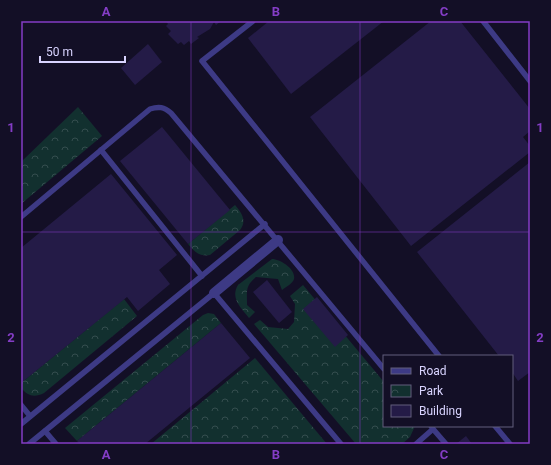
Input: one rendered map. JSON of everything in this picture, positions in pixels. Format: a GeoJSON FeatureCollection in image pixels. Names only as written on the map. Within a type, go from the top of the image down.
{"type":"FeatureCollection","features":[{"type":"Feature","properties":{"kind":"street"},"geometry":{"type":"LineString","coordinates":[[214,293],[278,240]]}},
{"type":"Feature","properties":{"kind":"lane"},"geometry":{"type":"LineString","coordinates":[[253,21],[202,61],[438,355]]}},
{"type":"Feature","properties":{"kind":"lane"},"geometry":{"type":"LineString","coordinates":[[483,21],[530,81]]}},
{"type":"Feature","properties":{"kind":"lane"},"geometry":{"type":"LineString","coordinates":[[21,216],[150,110],[158,106],[165,108],[171,113],[265,224],[383,368]]}},
{"type":"Feature","properties":{"kind":"lane"},"geometry":{"type":"LineString","coordinates":[[101,150],[202,276]]}},
{"type":"Feature","properties":{"kind":"lane"},"geometry":{"type":"LineString","coordinates":[[21,424],[265,224]]}},
{"type":"Feature","properties":{"kind":"lane"},"geometry":{"type":"LineString","coordinates":[[29,444],[214,293],[341,444]]}},
{"type":"Feature","properties":{"kind":"lane"},"geometry":{"type":"LineString","coordinates":[[21,405],[30,416]]}},
{"type":"Feature","properties":{"kind":"lane"},"geometry":{"type":"LineString","coordinates":[[497,427],[510,444]]}},
{"type":"Feature","properties":{"kind":"lane"},"geometry":{"type":"LineString","coordinates":[[416,444],[432,428],[446,444]]}},
{"type":"Feature","properties":{"kind":"lane"},"geometry":{"type":"LineString","coordinates":[[45,431],[56,444]]}},
{"type":"Feature","properties":{"kind":"green space"},"geometry":{"type":"Polygon","coordinates":[[[78,107],[102,136],[21,204],[21,162],[78,107]]]}},
{"type":"Feature","properties":{"kind":"green space"},"geometry":{"type":"Polygon","coordinates":[[[235,205],[243,217],[242,227],[210,255],[200,254],[188,244],[235,205]]]}},
{"type":"Feature","properties":{"kind":"green space"},"geometry":{"type":"Polygon","coordinates":[[[272,259],[287,265],[293,272],[294,279],[282,290],[278,279],[256,277],[247,289],[247,305],[255,312],[249,318],[236,299],[236,290],[238,285],[272,259]]]}},
{"type":"Feature","properties":{"kind":"green space"},"geometry":{"type":"Polygon","coordinates":[[[303,285],[383,381],[383,427],[415,427],[410,437],[402,444],[356,444],[254,324],[260,320],[268,327],[288,329],[294,322],[295,304],[290,296],[303,285]]]}},
{"type":"Feature","properties":{"kind":"green space"},"geometry":{"type":"Polygon","coordinates":[[[124,299],[137,316],[44,393],[34,396],[26,393],[21,388],[21,383],[124,299]]]}},
{"type":"Feature","properties":{"kind":"green space"},"geometry":{"type":"Polygon","coordinates":[[[208,313],[214,314],[221,323],[77,441],[65,428],[203,315],[208,313]]]}},
{"type":"Feature","properties":{"kind":"green space"},"geometry":{"type":"Polygon","coordinates":[[[255,358],[327,444],[151,444],[255,358]]]}},
{"type":"Feature","properties":{"kind":"building"},"geometry":{"type":"Polygon","coordinates":[[[166,21],[221,21],[216,25],[214,22],[210,29],[197,37],[199,38],[191,44],[189,41],[184,45],[181,42],[178,44],[168,34],[171,31],[166,26],[168,24],[166,21]]]}},
{"type":"Feature","properties":{"kind":"building"},"geometry":{"type":"Polygon","coordinates":[[[269,21],[384,21],[291,94],[248,38],[269,21]]]}},
{"type":"Feature","properties":{"kind":"building"},"geometry":{"type":"Polygon","coordinates":[[[431,21],[460,21],[530,109],[530,131],[523,137],[530,146],[530,152],[411,246],[310,117],[431,21]]]}},
{"type":"Feature","properties":{"kind":"building"},"geometry":{"type":"Polygon","coordinates":[[[148,44],[162,62],[135,85],[121,68],[148,44]]]}},
{"type":"Feature","properties":{"kind":"building"},"geometry":{"type":"Polygon","coordinates":[[[162,127],[230,210],[188,244],[120,161],[162,127]]]}},
{"type":"Feature","properties":{"kind":"building"},"geometry":{"type":"Polygon","coordinates":[[[530,162],[530,372],[518,381],[513,374],[513,355],[498,355],[417,252],[530,162]]]}},
{"type":"Feature","properties":{"kind":"building"},"geometry":{"type":"Polygon","coordinates":[[[111,174],[177,255],[159,270],[170,284],[138,311],[127,297],[21,383],[21,248],[111,174]]]}},
{"type":"Feature","properties":{"kind":"building"},"geometry":{"type":"Polygon","coordinates":[[[267,280],[292,312],[279,323],[253,292],[267,280]]]}},
{"type":"Feature","properties":{"kind":"building"},"geometry":{"type":"Polygon","coordinates":[[[317,297],[348,335],[335,347],[303,309],[317,297]]]}},
{"type":"Feature","properties":{"kind":"building"},"geometry":{"type":"Polygon","coordinates":[[[221,323],[250,358],[145,444],[80,444],[77,441],[221,323]]]}},
{"type":"Feature","properties":{"kind":"building"},"geometry":{"type":"Polygon","coordinates":[[[466,436],[472,444],[456,444],[466,436]]]}}]}
